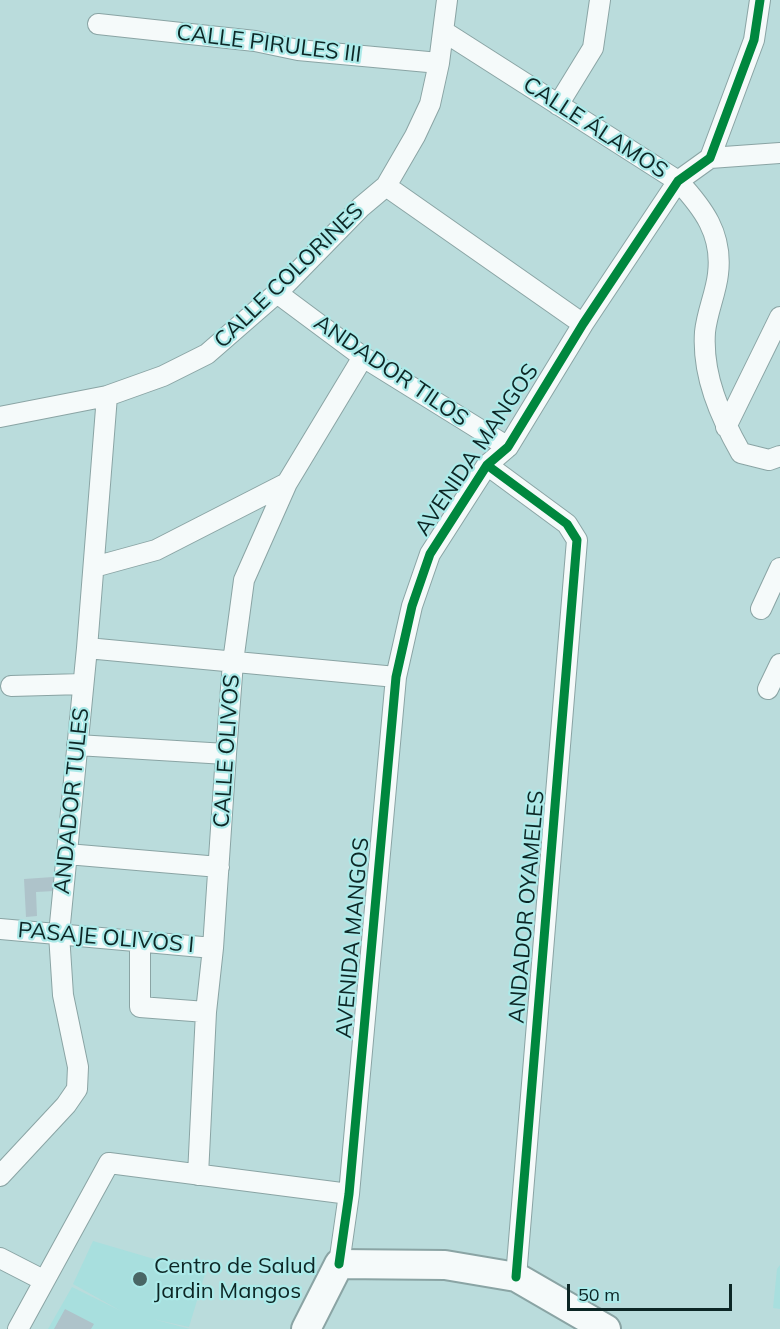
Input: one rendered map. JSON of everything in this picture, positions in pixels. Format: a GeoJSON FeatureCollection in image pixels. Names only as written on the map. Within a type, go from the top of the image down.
{"type":"FeatureCollection","features":[{"type":"Feature","properties":{"kind":"main road"},"geometry":{"type":"LineString","coordinates":[[306,1329],[339,1264],[445,1265],[516,1277],[606,1329]]}},
{"type":"Feature","properties":{"kind":"street","name":"CALLE COLORINES"},"geometry":{"type":"LineString","coordinates":[[0,417],[107,396],[163,376],[207,354],[277,293],[361,207],[386,186],[415,136],[430,104],[439,63],[447,0]]}},
{"type":"Feature","properties":{"kind":"street"},"geometry":{"type":"LineString","coordinates":[[558,105],[593,48],[600,0]]}},
{"type":"Feature","properties":{"kind":"street"},"geometry":{"type":"LineString","coordinates":[[760,0],[754,40],[710,158],[780,153]]}},
{"type":"Feature","properties":{"kind":"street","name":"CALLE PIRULES III"},"geometry":{"type":"LineString","coordinates":[[98,24],[255,41],[308,51],[439,63]]}},
{"type":"Feature","properties":{"kind":"street","name":"CALLE ÁLAMOS"},"geometry":{"type":"LineString","coordinates":[[443,31],[678,181],[702,207],[716,238],[719,272],[705,332],[708,376],[726,427],[741,453],[769,460],[780,456]]}},
{"type":"Feature","properties":{"kind":"street","name":"AVENIDA MANGOS"},"geometry":{"type":"LineString","coordinates":[[339,1264],[349,1194],[396,677],[412,606],[430,554],[487,465],[508,447],[583,324],[678,181],[710,158]]}},
{"type":"Feature","properties":{"kind":"street"},"geometry":{"type":"LineString","coordinates":[[386,186],[583,324]]}},
{"type":"Feature","properties":{"kind":"street","name":"ANDADOR TILOS"},"geometry":{"type":"LineString","coordinates":[[277,293],[363,357],[508,447]]}},
{"type":"Feature","properties":{"kind":"street"},"geometry":{"type":"LineString","coordinates":[[726,427],[780,317]]}},
{"type":"Feature","properties":{"kind":"street","name":"CALLE OLIVOS"},"geometry":{"type":"LineString","coordinates":[[198,1175],[206,1012],[213,948],[233,662],[244,580],[287,483],[363,357]]}},
{"type":"Feature","properties":{"kind":"street","name":"ANDADOR TULES"},"geometry":{"type":"LineString","coordinates":[[0,1176],[66,1105],[77,1089],[78,1067],[63,994],[59,934],[84,684],[107,396]]}},
{"type":"Feature","properties":{"kind":"street","name":"ANDADOR OYAMELES"},"geometry":{"type":"LineString","coordinates":[[487,465],[567,524],[577,540],[516,1277]]}},
{"type":"Feature","properties":{"kind":"street"},"geometry":{"type":"LineString","coordinates":[[94,567],[156,550],[287,483]]}},
{"type":"Feature","properties":{"kind":"street"},"geometry":{"type":"LineString","coordinates":[[761,609],[780,568]]}},
{"type":"Feature","properties":{"kind":"street"},"geometry":{"type":"LineString","coordinates":[[87,648],[396,677]]}},
{"type":"Feature","properties":{"kind":"street"},"geometry":{"type":"LineString","coordinates":[[768,689],[780,664]]}},
{"type":"Feature","properties":{"kind":"street"},"geometry":{"type":"LineString","coordinates":[[11,686],[84,684]]}},
{"type":"Feature","properties":{"kind":"street"},"geometry":{"type":"LineString","coordinates":[[77,745],[226,754]]}},
{"type":"Feature","properties":{"kind":"street"},"geometry":{"type":"LineString","coordinates":[[67,854],[219,867]]}},
{"type":"Feature","properties":{"kind":"street","name":"PASAJE OLIVOS I"},"geometry":{"type":"LineString","coordinates":[[0,929],[213,948]]}},
{"type":"Feature","properties":{"kind":"street"},"geometry":{"type":"LineString","coordinates":[[140,942],[140,1007],[206,1012]]}},
{"type":"Feature","properties":{"kind":"street"},"geometry":{"type":"LineString","coordinates":[[18,1329],[109,1163],[349,1194]]}},
{"type":"Feature","properties":{"kind":"street"},"geometry":{"type":"LineString","coordinates":[[0,1258],[44,1280]]}},
{"type":"Feature","properties":{"kind":"shaded area","name":"Centro de Salud Jardin Mangos"},"geometry":{"type":"Polygon","coordinates":[[[93,1241],[205,1274],[189,1327],[153,1319],[190,1329],[48,1329],[72,1287],[121,1311],[73,1284],[93,1241]]]}},
{"type":"Feature","properties":{"kind":"shaded area"},"geometry":{"type":"Polygon","coordinates":[[[780,1265],[780,1309],[773,1308],[777,1269],[780,1265]]]}},
{"type":"Feature","properties":{"kind":"building"},"geometry":{"type":"Polygon","coordinates":[[[53,877],[54,891],[36,892],[37,916],[26,917],[24,879],[53,877]]]}},
{"type":"Feature","properties":{"kind":"building"},"geometry":{"type":"Polygon","coordinates":[[[65,1309],[94,1324],[91,1329],[54,1329],[65,1309]]]}},
{"type":"Feature","properties":{"kind":"cycle path"},"geometry":{"type":"LineString","coordinates":[[339,1264],[349,1194],[396,677],[412,606],[430,554],[487,465],[508,447],[583,324],[678,181],[710,158],[754,40],[760,0]]}},
{"type":"Feature","properties":{"kind":"cycle path"},"geometry":{"type":"LineString","coordinates":[[487,465],[567,524],[577,540],[516,1277]]}},
{"type":"Feature","properties":{"kind":"place","name":"Centro de Salud Jardin Mangos"},"geometry":{"type":"Point","coordinates":[140,1279]}}]}
